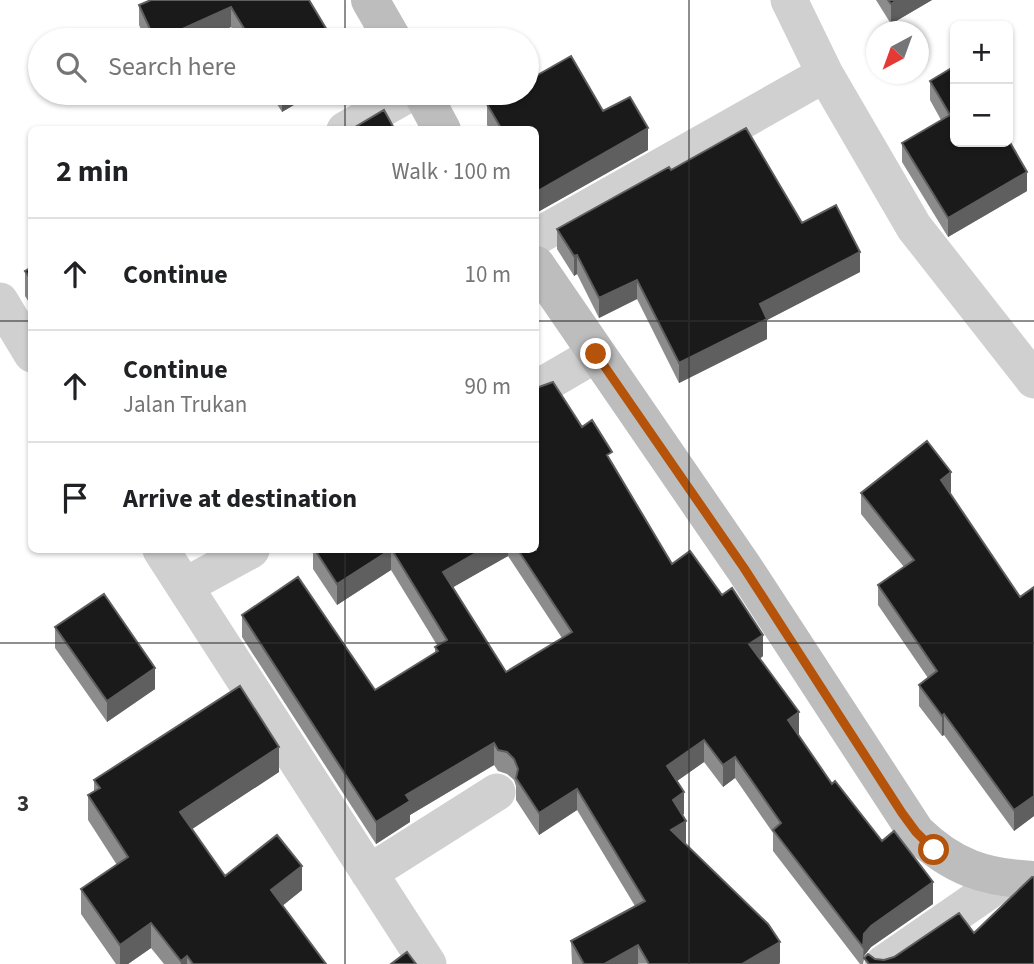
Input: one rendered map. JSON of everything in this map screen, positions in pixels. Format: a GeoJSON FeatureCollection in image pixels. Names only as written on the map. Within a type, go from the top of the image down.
{"type":"FeatureCollection","features":[{"type":"Feature","properties":{"kind":"street"},"geometry":{"type":"LineString","coordinates":[[370,0],[386,28]]}},
{"type":"Feature","properties":{"kind":"street"},"geometry":{"type":"LineString","coordinates":[[789,0],[825,74],[914,227],[1034,380]]}},
{"type":"Feature","properties":{"kind":"street"},"geometry":{"type":"LineString","coordinates":[[539,235],[825,74]]}},
{"type":"Feature","properties":{"kind":"street"},"geometry":{"type":"LineString","coordinates":[[352,126],[389,105]]}},
{"type":"Feature","properties":{"kind":"street"},"geometry":{"type":"LineString","coordinates":[[428,105],[440,126]]}},
{"type":"Feature","properties":{"kind":"street"},"geometry":{"type":"LineString","coordinates":[[539,269],[744,568],[916,832],[934,850],[971,870],[1020,880]]}},
{"type":"Feature","properties":{"kind":"street"},"geometry":{"type":"LineString","coordinates":[[0,302],[28,348]]}},
{"type":"Feature","properties":{"kind":"street"},"geometry":{"type":"LineString","coordinates":[[539,387],[596,354]]}},
{"type":"Feature","properties":{"kind":"street"},"geometry":{"type":"LineString","coordinates":[[163,553],[428,964]]}},
{"type":"Feature","properties":{"kind":"street"},"geometry":{"type":"LineString","coordinates":[[185,586],[246,553]]}},
{"type":"Feature","properties":{"kind":"street"},"geometry":{"type":"LineString","coordinates":[[369,873],[497,792]]}},
{"type":"Feature","properties":{"kind":"street"},"geometry":{"type":"LineString","coordinates":[[883,964],[1020,880]]}},
{"type":"Feature","properties":{"kind":"building"},"geometry":{"type":"Polygon","coordinates":[[[151,0],[309,0],[326,28],[244,28],[231,7],[185,28],[150,28],[139,5],[151,0]]]}},
{"type":"Feature","properties":{"kind":"building"},"geometry":{"type":"Polygon","coordinates":[[[571,56],[603,111],[630,97],[648,128],[539,190],[539,126],[500,126],[488,105],[539,105],[539,74],[571,56]]]}},
{"type":"Feature","properties":{"kind":"building"},"geometry":{"type":"Polygon","coordinates":[[[950,69],[950,115],[930,81],[950,69]]]}},
{"type":"Feature","properties":{"kind":"building"},"geometry":{"type":"Polygon","coordinates":[[[384,110],[393,126],[357,126],[384,110]]]}},
{"type":"Feature","properties":{"kind":"building"},"geometry":{"type":"Polygon","coordinates":[[[950,115],[950,147],[1013,147],[1027,172],[948,218],[902,143],[950,115]]]}},
{"type":"Feature","properties":{"kind":"building"},"geometry":{"type":"Polygon","coordinates":[[[746,128],[802,223],[836,205],[860,252],[760,304],[767,319],[679,363],[637,280],[599,298],[577,255],[574,256],[557,229],[746,128]]]}},
{"type":"Feature","properties":{"kind":"building"},"geometry":{"type":"Polygon","coordinates":[[[553,382],[582,427],[592,420],[612,452],[607,455],[672,564],[690,551],[722,595],[732,588],[763,635],[749,644],[799,712],[788,720],[832,784],[835,781],[882,841],[894,831],[933,882],[871,926],[864,934],[863,947],[773,830],[781,823],[735,757],[723,765],[704,740],[667,766],[684,792],[673,800],[686,821],[671,830],[768,924],[780,942],[742,964],[649,964],[638,945],[604,964],[584,964],[571,941],[645,901],[577,789],[539,813],[516,778],[518,769],[514,759],[507,752],[498,750],[494,743],[406,795],[410,801],[376,822],[242,615],[298,577],[375,690],[438,651],[435,647],[447,640],[394,553],[476,553],[443,572],[506,672],[572,632],[520,553],[539,553],[539,387],[553,382]]]}},
{"type":"Feature","properties":{"kind":"building"},"geometry":{"type":"Polygon","coordinates":[[[927,441],[951,472],[941,480],[1020,597],[1034,587],[1034,796],[1014,810],[944,714],[942,716],[919,685],[937,671],[878,585],[914,560],[861,493],[927,441]]]}},
{"type":"Feature","properties":{"kind":"building"},"geometry":{"type":"Polygon","coordinates":[[[317,553],[385,553],[337,584],[317,553]]]}},
{"type":"Feature","properties":{"kind":"building"},"geometry":{"type":"Polygon","coordinates":[[[104,594],[155,668],[107,701],[55,627],[104,594]]]}},
{"type":"Feature","properties":{"kind":"building"},"geometry":{"type":"Polygon","coordinates":[[[240,686],[279,747],[180,812],[225,876],[277,835],[302,866],[271,890],[326,964],[193,964],[187,956],[181,961],[151,923],[120,945],[81,889],[128,857],[88,795],[100,788],[94,780],[240,686]]]}},
{"type":"Feature","properties":{"kind":"building"},"geometry":{"type":"Polygon","coordinates":[[[1032,877],[1034,964],[869,964],[864,958],[868,954],[875,959],[894,957],[959,913],[974,933],[1032,877]]]}},
{"type":"Feature","properties":{"kind":"building"},"geometry":{"type":"Polygon","coordinates":[[[407,952],[416,964],[391,964],[407,952]]]}},
{"type":"Feature","properties":{"kind":"route"},"geometry":{"type":"LineString","coordinates":[[596,354],[744,568],[902,813],[934,850]]}}]}
